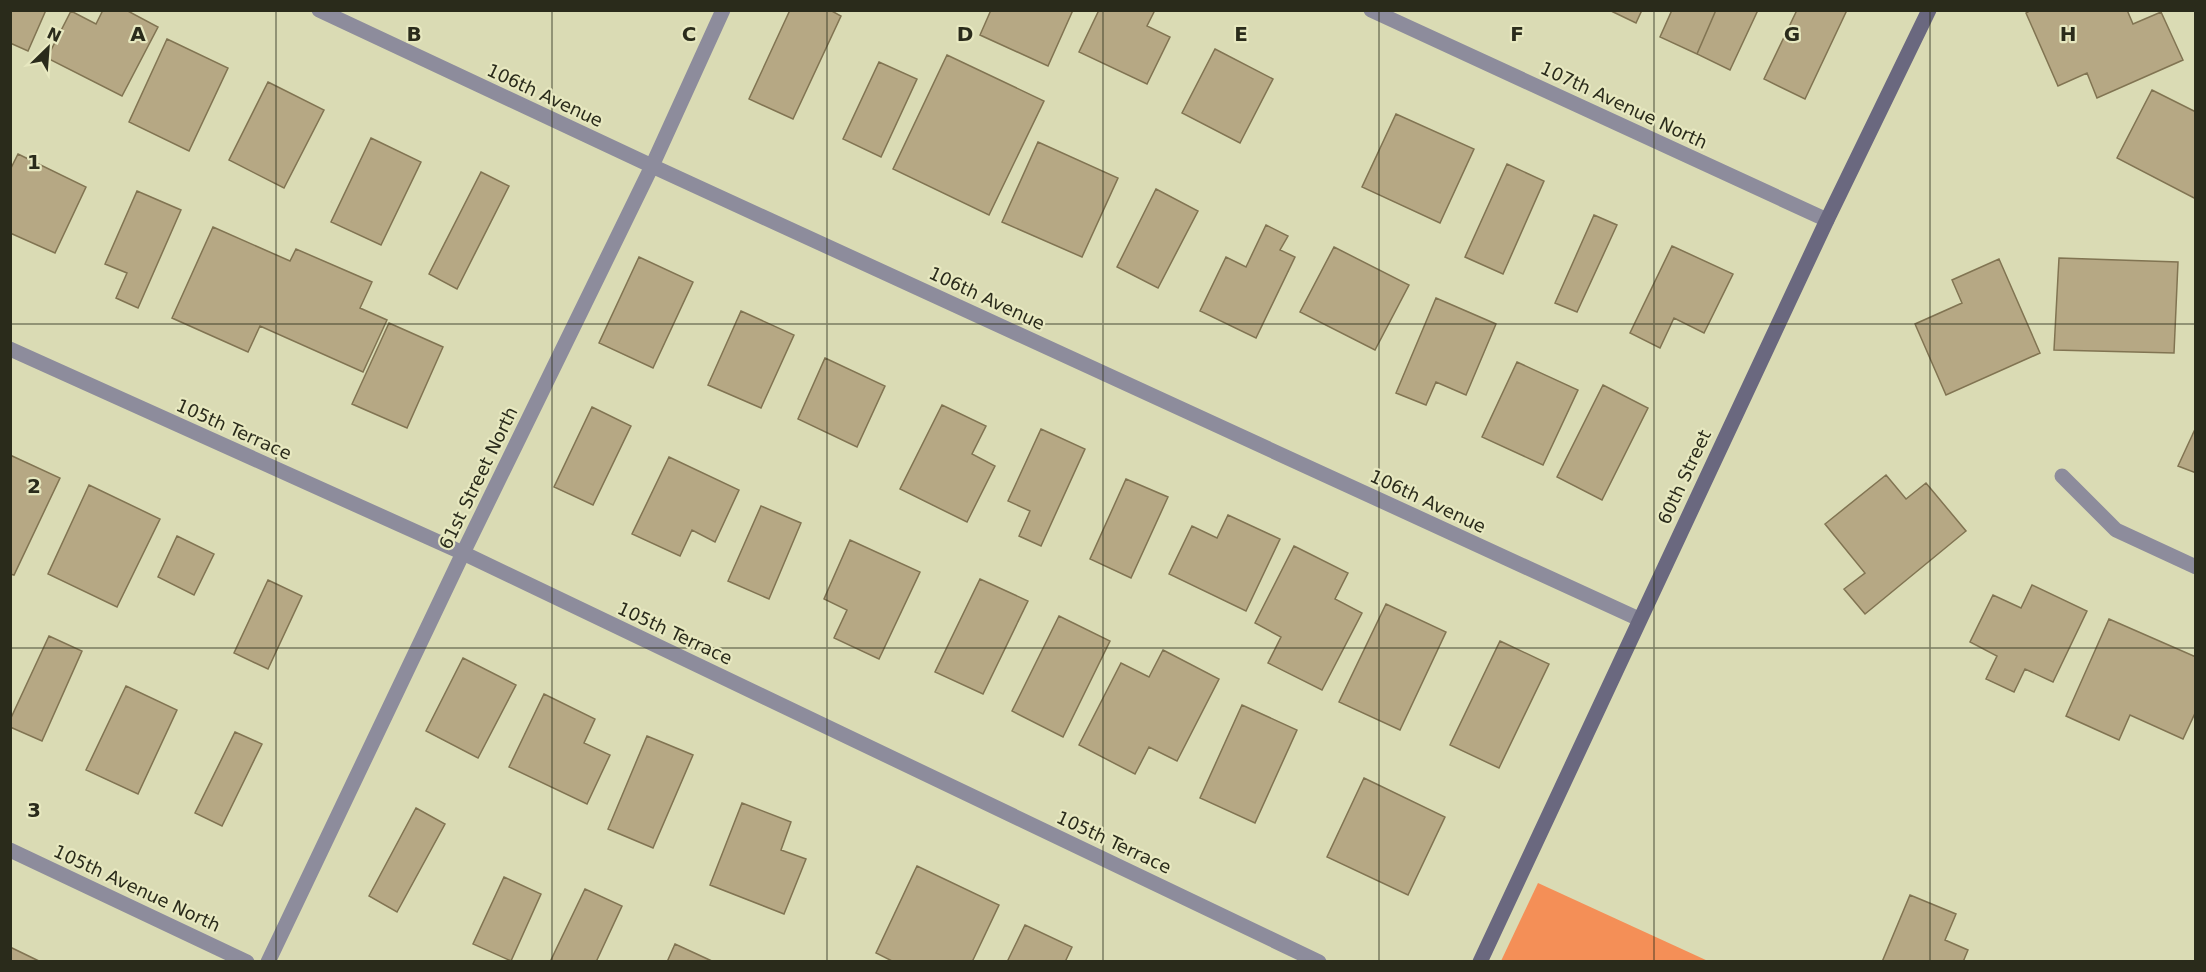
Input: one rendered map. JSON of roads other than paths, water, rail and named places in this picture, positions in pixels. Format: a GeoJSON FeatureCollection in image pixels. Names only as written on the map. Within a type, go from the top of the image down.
{"type":"FeatureCollection","features":[{"type":"Feature","properties":{"kind":"street","name":"106th Avenue"},"geometry":{"type":"LineString","coordinates":[[319,10],[652,166],[1639,619]]}},
{"type":"Feature","properties":{"kind":"street","name":"61st Street North"},"geometry":{"type":"LineString","coordinates":[[268,962],[463,553],[652,166],[723,10]]}},
{"type":"Feature","properties":{"kind":"street","name":"107th Avenue North"},"geometry":{"type":"LineString","coordinates":[[1371,10],[1827,220]]}},
{"type":"Feature","properties":{"kind":"street","name":"60th Street"},"geometry":{"type":"LineString","coordinates":[[1480,962],[1827,220],[1929,10]]}},
{"type":"Feature","properties":{"kind":"street","name":"105th Terrace"},"geometry":{"type":"LineString","coordinates":[[10,349],[463,553],[1319,962]]}},
{"type":"Feature","properties":{"kind":"street"},"geometry":{"type":"LineString","coordinates":[[2062,476],[2116,530],[2196,567]]}},
{"type":"Feature","properties":{"kind":"street","name":"105th Avenue North"},"geometry":{"type":"LineString","coordinates":[[10,850],[247,962]]}}]}
